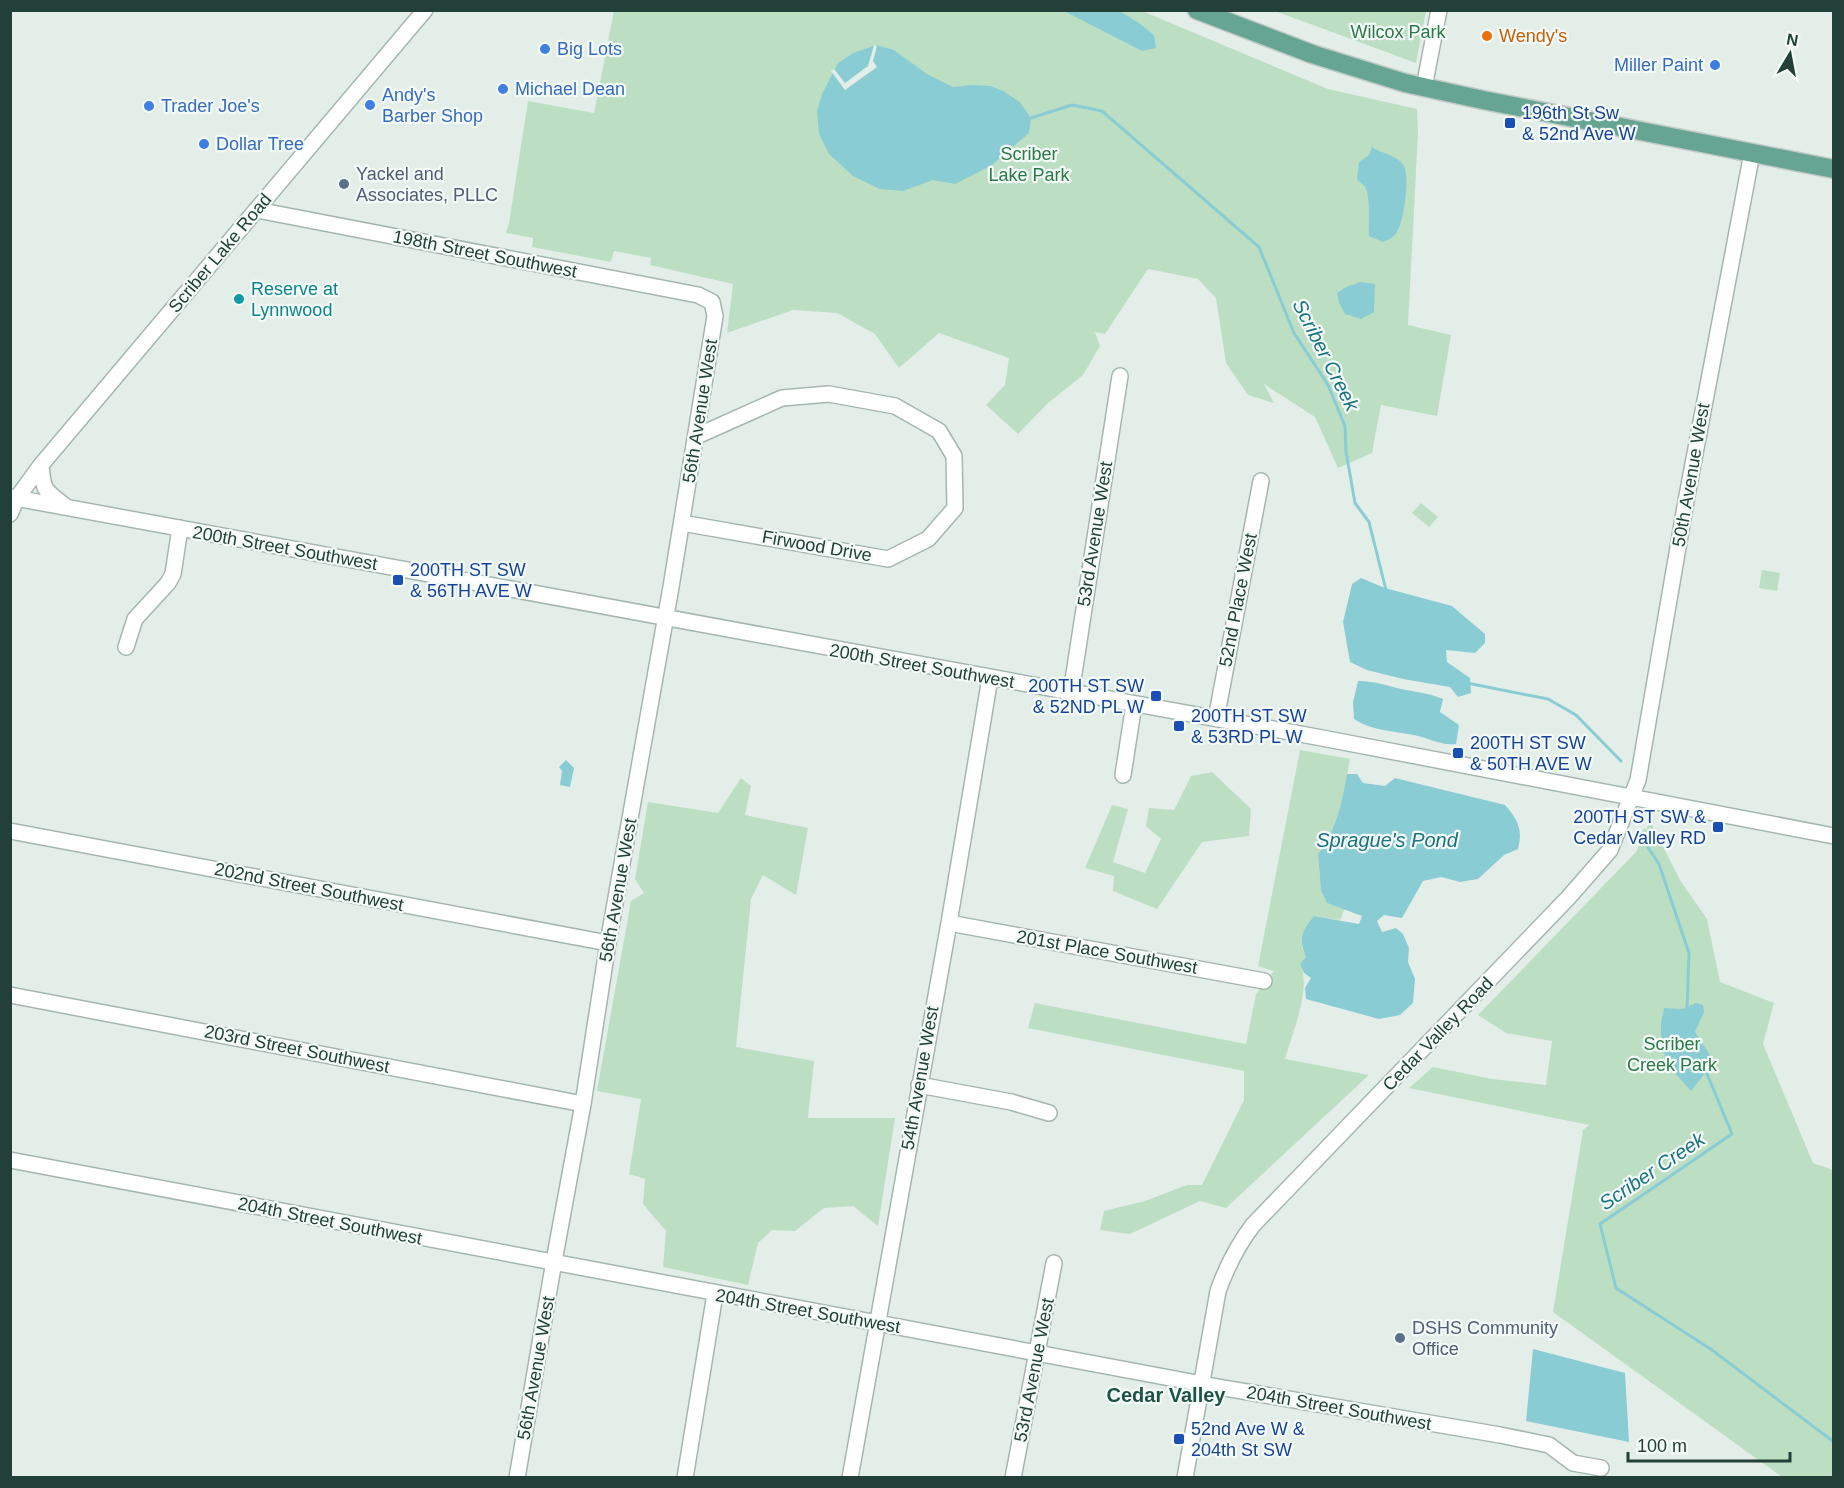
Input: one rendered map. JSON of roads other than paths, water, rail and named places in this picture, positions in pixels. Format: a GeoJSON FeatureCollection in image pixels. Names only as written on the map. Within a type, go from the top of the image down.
{"type":"FeatureCollection","features":[{"type":"Feature","properties":{"kind":"main road"},"geometry":{"type":"LineString","coordinates":[[1197,10],[1350,67],[1424,87],[1833,168]]}},
{"type":"Feature","properties":{"kind":"street","name":"Scriber Lake Road"},"geometry":{"type":"LineString","coordinates":[[10,514],[14,497],[425,10]]}},
{"type":"Feature","properties":{"kind":"street"},"geometry":{"type":"LineString","coordinates":[[1424,87],[1439,10]]}},
{"type":"Feature","properties":{"kind":"street","name":"50th Avenue West"},"geometry":{"type":"LineString","coordinates":[[1632,798],[1641,768],[1686,501],[1752,153]]}},
{"type":"Feature","properties":{"kind":"street","name":"198th Street Southwest"},"geometry":{"type":"LineString","coordinates":[[257,210],[631,281],[698,295],[712,302]]}},
{"type":"Feature","properties":{"kind":"street","name":"56th Avenue West"},"geometry":{"type":"LineString","coordinates":[[517,1478],[697,436],[716,316],[712,302]]}},
{"type":"Feature","properties":{"kind":"street","name":"53rd Avenue West"},"geometry":{"type":"LineString","coordinates":[[1071,693],[1120,376]]}},
{"type":"Feature","properties":{"kind":"street","name":"Firwood Drive"},"geometry":{"type":"LineString","coordinates":[[682,523],[888,559],[928,539],[955,508],[954,456],[939,432],[895,406],[829,394],[782,398],[697,436]]}},
{"type":"Feature","properties":{"kind":"street"},"geometry":{"type":"LineString","coordinates":[[41,465],[43,485],[48,494],[66,507]]}},
{"type":"Feature","properties":{"kind":"street","name":"52nd Place West"},"geometry":{"type":"LineString","coordinates":[[1216,719],[1261,481]]}},
{"type":"Feature","properties":{"kind":"street","name":"200th Street Southwest"},"geometry":{"type":"LineString","coordinates":[[14,497],[1216,719],[1833,836]]}},
{"type":"Feature","properties":{"kind":"street"},"geometry":{"type":"LineString","coordinates":[[126,647],[135,619],[168,583],[172,574],[180,528]]}},
{"type":"Feature","properties":{"kind":"street","name":"54th Avenue West"},"geometry":{"type":"LineString","coordinates":[[850,1478],[949,923],[990,678]]}},
{"type":"Feature","properties":{"kind":"street"},"geometry":{"type":"LineString","coordinates":[[1123,775],[1134,704]]}},
{"type":"Feature","properties":{"kind":"street","name":"Cedar Valley Road"},"geometry":{"type":"LineString","coordinates":[[1185,1478],[1214,1307],[1229,1261],[1253,1225],[1568,898],[1610,850],[1632,798]]}},
{"type":"Feature","properties":{"kind":"street","name":"202nd Street Southwest"},"geometry":{"type":"LineString","coordinates":[[10,831],[608,943]]}},
{"type":"Feature","properties":{"kind":"street","name":"201st Place Southwest"},"geometry":{"type":"LineString","coordinates":[[949,923],[1264,981]]}},
{"type":"Feature","properties":{"kind":"street","name":"203rd Street Southwest"},"geometry":{"type":"LineString","coordinates":[[10,995],[583,1104]]}},
{"type":"Feature","properties":{"kind":"street"},"geometry":{"type":"LineString","coordinates":[[919,1084],[1011,1102],[1049,1113]]}},
{"type":"Feature","properties":{"kind":"street","name":"204th Street Southwest"},"geometry":{"type":"LineString","coordinates":[[10,1160],[1201,1384],[1500,1435],[1549,1445],[1573,1463],[1601,1468]]}},
{"type":"Feature","properties":{"kind":"street","name":"53rd Avenue West"},"geometry":{"type":"LineString","coordinates":[[1013,1478],[1054,1263]]}},
{"type":"Feature","properties":{"kind":"street"},"geometry":{"type":"LineString","coordinates":[[685,1478],[715,1294]]}},
{"type":"Feature","properties":{"kind":"water"},"geometry":{"type":"Polygon","coordinates":[[[1118,10],[1154,35],[1156,48],[1142,51],[1064,11],[1118,10]]]}},
{"type":"Feature","properties":{"kind":"water"},"geometry":{"type":"Polygon","coordinates":[[[876,45],[894,50],[927,74],[953,87],[991,86],[1003,91],[1020,102],[1031,118],[1029,133],[992,165],[955,184],[933,180],[903,191],[880,189],[853,176],[829,154],[819,134],[817,111],[822,94],[838,63],[853,53],[876,45]]]}},
{"type":"Feature","properties":{"kind":"water"},"geometry":{"type":"Polygon","coordinates":[[[1372,147],[1398,159],[1406,172],[1401,222],[1394,236],[1383,242],[1369,236],[1367,191],[1357,180],[1359,162],[1369,155],[1372,147]]]}},
{"type":"Feature","properties":{"kind":"water"},"geometry":{"type":"Polygon","coordinates":[[[1361,282],[1375,284],[1374,312],[1361,319],[1345,314],[1337,293],[1361,282]]]}},
{"type":"Feature","properties":{"kind":"water"},"geometry":{"type":"Polygon","coordinates":[[[1361,578],[1385,588],[1452,606],[1485,634],[1485,643],[1475,653],[1446,650],[1447,662],[1470,678],[1471,693],[1458,697],[1450,687],[1367,670],[1350,662],[1343,622],[1352,584],[1361,578]]]}},
{"type":"Feature","properties":{"kind":"water"},"geometry":{"type":"Polygon","coordinates":[[[1358,681],[1443,699],[1440,712],[1459,725],[1456,744],[1446,744],[1375,728],[1354,719],[1353,702],[1358,681]]]}},
{"type":"Feature","properties":{"kind":"water"},"geometry":{"type":"Polygon","coordinates":[[[566,760],[574,768],[570,787],[560,785],[562,771],[559,767],[566,760]]]}},
{"type":"Feature","properties":{"kind":"water","name":"Sprague's Pond"},"geometry":{"type":"Polygon","coordinates":[[[1347,774],[1357,774],[1363,783],[1385,786],[1395,778],[1505,805],[1520,830],[1518,849],[1504,855],[1478,879],[1460,882],[1441,877],[1423,881],[1402,918],[1384,915],[1377,921],[1382,932],[1396,928],[1403,934],[1409,948],[1408,962],[1415,979],[1413,1003],[1400,1015],[1379,1019],[1306,999],[1305,988],[1311,978],[1304,973],[1300,964],[1306,957],[1302,935],[1314,916],[1359,924],[1362,916],[1327,903],[1321,891],[1318,854],[1337,816],[1347,774]]]}},
{"type":"Feature","properties":{"kind":"water"},"geometry":{"type":"Polygon","coordinates":[[[1696,1003],[1703,1005],[1704,1012],[1695,1032],[1712,1058],[1706,1072],[1691,1091],[1666,1063],[1661,1023],[1664,1008],[1682,1009],[1696,1003]]]}},
{"type":"Feature","properties":{"kind":"water"},"geometry":{"type":"Polygon","coordinates":[[[1533,1349],[1625,1373],[1629,1442],[1526,1421],[1533,1349]]]}},
{"type":"Feature","properties":{"kind":"waterway","name":"Scriber Creek"},"geometry":{"type":"LineString","coordinates":[[1031,118],[1072,105],[1102,111],[1259,247],[1294,333],[1328,385],[1345,426],[1346,452],[1355,503],[1369,522],[1386,590]]}},
{"type":"Feature","properties":{"kind":"waterway","name":"Scriber Creek"},"geometry":{"type":"LineString","coordinates":[[1467,683],[1548,699],[1576,715],[1621,761]]}},
{"type":"Feature","properties":{"kind":"waterway","name":"Scriber Creek"},"geometry":{"type":"LineString","coordinates":[[1640,835],[1659,864],[1689,953],[1687,1009]]}},
{"type":"Feature","properties":{"kind":"waterway","name":"Scriber Creek"},"geometry":{"type":"LineString","coordinates":[[1705,1069],[1732,1134],[1600,1224],[1616,1288],[1712,1350],[1834,1442]]}},
{"type":"Feature","properties":{"kind":"place","name":"Wendy's"},"geometry":{"type":"Point","coordinates":[1487,36]}},
{"type":"Feature","properties":{"kind":"place","name":"Big Lots"},"geometry":{"type":"Point","coordinates":[545,49]}},
{"type":"Feature","properties":{"kind":"place","name":"Miller Paint"},"geometry":{"type":"Point","coordinates":[1715,65]}},
{"type":"Feature","properties":{"kind":"place","name":"Michael Dean"},"geometry":{"type":"Point","coordinates":[503,89]}},
{"type":"Feature","properties":{"kind":"place","name":"Andy's Barber Shop"},"geometry":{"type":"Point","coordinates":[370,105]}},
{"type":"Feature","properties":{"kind":"place","name":"Trader Joe's"},"geometry":{"type":"Point","coordinates":[149,106]}},
{"type":"Feature","properties":{"kind":"place","name":"196th St Sw & 52nd Ave W"},"geometry":{"type":"Point","coordinates":[1510,123]}},
{"type":"Feature","properties":{"kind":"place","name":"Dollar Tree"},"geometry":{"type":"Point","coordinates":[204,144]}},
{"type":"Feature","properties":{"kind":"place","name":"Yackel and Associates, PLLC"},"geometry":{"type":"Point","coordinates":[344,184]}},
{"type":"Feature","properties":{"kind":"place","name":"Reserve at Lynnwood"},"geometry":{"type":"Point","coordinates":[239,299]}},
{"type":"Feature","properties":{"kind":"place","name":"200TH ST SW & 56TH AVE W"},"geometry":{"type":"Point","coordinates":[398,580]}},
{"type":"Feature","properties":{"kind":"place","name":"200TH ST SW & 52ND PL W"},"geometry":{"type":"Point","coordinates":[1156,696]}},
{"type":"Feature","properties":{"kind":"place","name":"200TH ST SW & 53RD PL W"},"geometry":{"type":"Point","coordinates":[1179,726]}},
{"type":"Feature","properties":{"kind":"place","name":"200TH ST SW & 50TH AVE W"},"geometry":{"type":"Point","coordinates":[1458,753]}},
{"type":"Feature","properties":{"kind":"place","name":"200TH ST SW & Cedar Valley RD"},"geometry":{"type":"Point","coordinates":[1718,827]}},
{"type":"Feature","properties":{"kind":"place","name":"DSHS Community Office"},"geometry":{"type":"Point","coordinates":[1400,1338]}},
{"type":"Feature","properties":{"kind":"place","name":"52nd Ave W & 204th St SW"},"geometry":{"type":"Point","coordinates":[1179,1439]}},
{"type":"Feature","properties":{"kind":"district","name":"Cedar Valley"},"geometry":{"type":"Point","coordinates":[1166,1395]}},
{"type":"Feature","properties":{"kind":"park label","name":"Wilcox Park"},"geometry":{"type":"Point","coordinates":[1398,32]}},
{"type":"Feature","properties":{"kind":"park label","name":"Scriber Lake Park"},"geometry":{"type":"Point","coordinates":[1029,164]}},
{"type":"Feature","properties":{"kind":"park label","name":"Scriber Creek Park"},"geometry":{"type":"Point","coordinates":[1672,1054]}}]}
